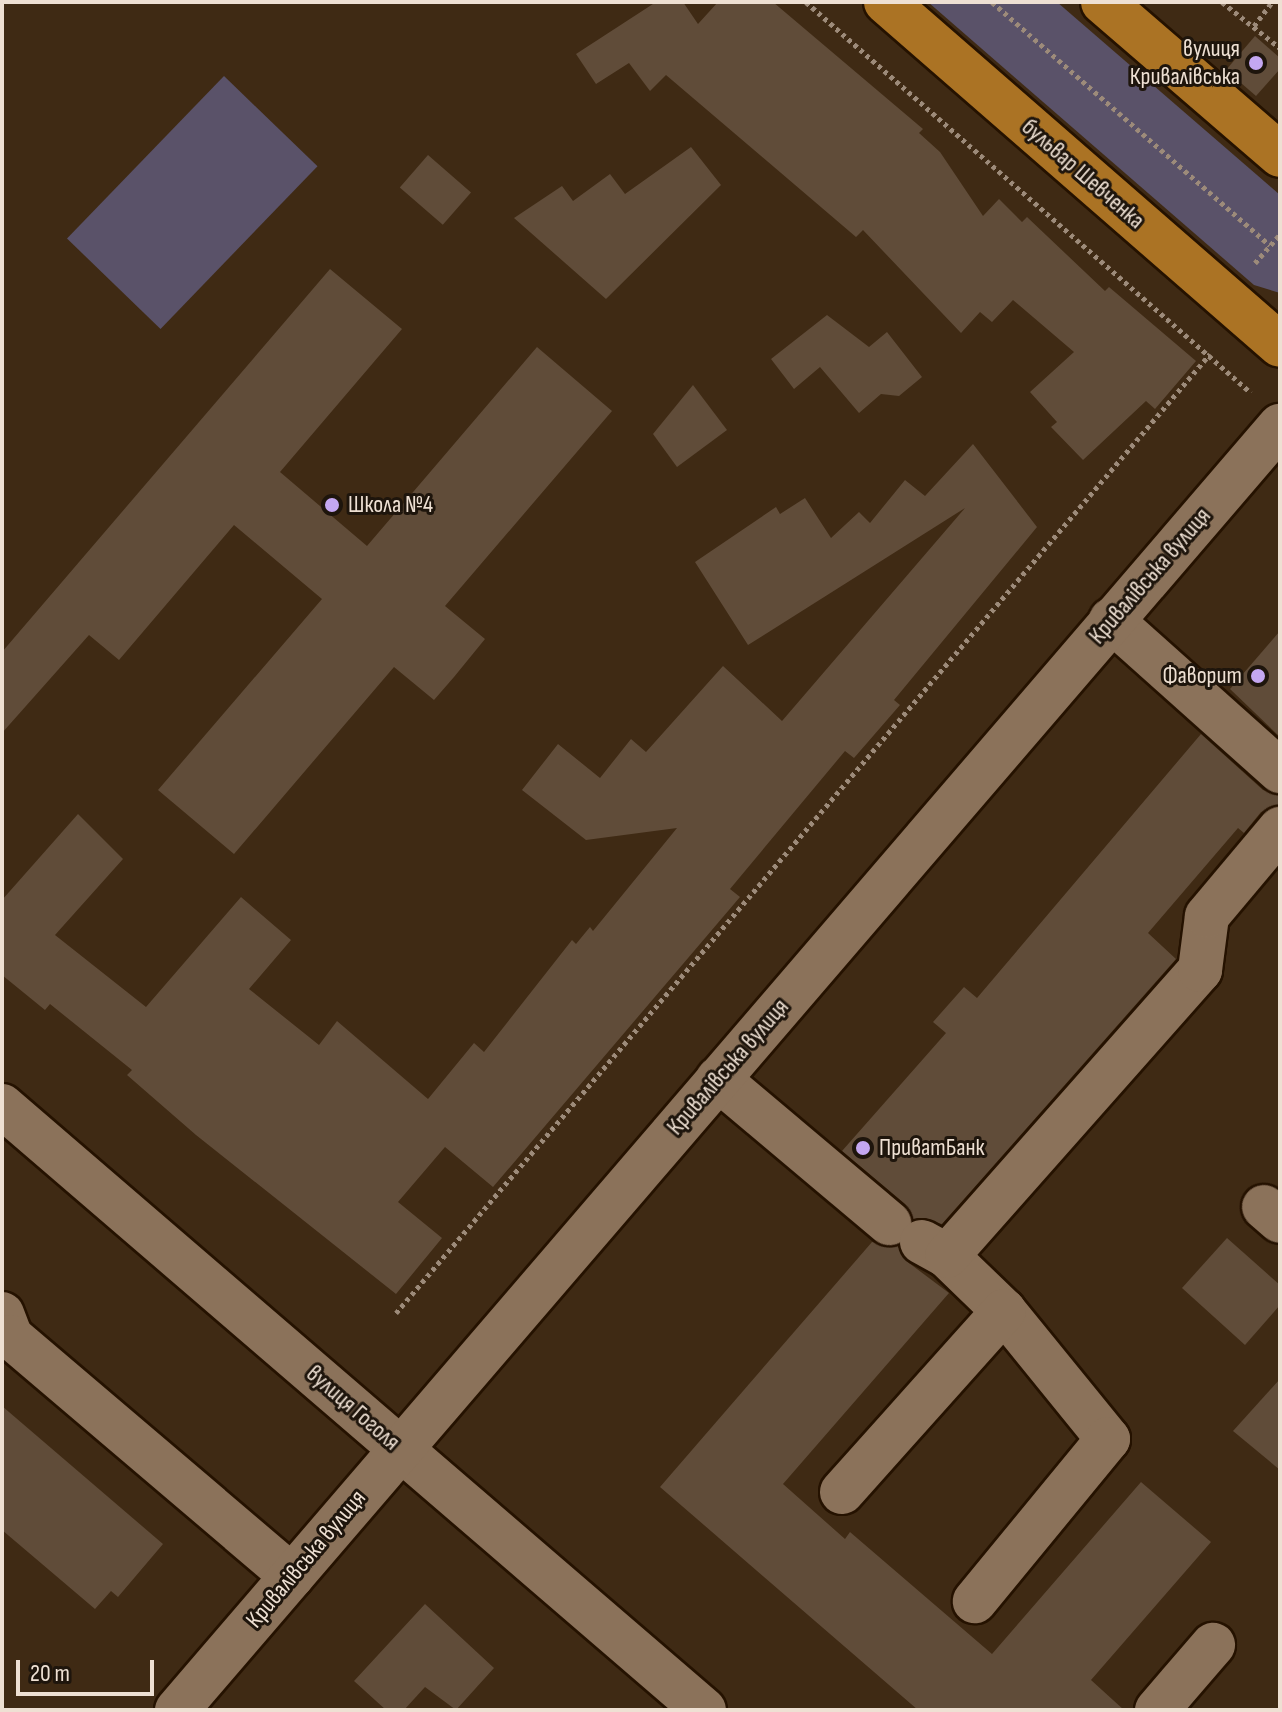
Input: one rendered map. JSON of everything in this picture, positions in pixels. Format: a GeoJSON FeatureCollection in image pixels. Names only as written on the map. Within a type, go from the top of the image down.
{"type":"FeatureCollection","features":[{"type":"Feature","properties":{"kind":"main road","name":"бульвар Шевченка"},"geometry":{"type":"LineString","coordinates":[[886,2],[1280,345]]}},
{"type":"Feature","properties":{"kind":"main road"},"geometry":{"type":"LineString","coordinates":[[1103,2],[1280,155]]}},
{"type":"Feature","properties":{"kind":"street","name":"Кривалівська вулиця"},"geometry":{"type":"LineString","coordinates":[[177,1710],[1280,426]]}},
{"type":"Feature","properties":{"kind":"street"},"geometry":{"type":"LineString","coordinates":[[1111,620],[1280,771]]}},
{"type":"Feature","properties":{"kind":"street"},"geometry":{"type":"LineString","coordinates":[[919,1240],[1200,970],[1207,916],[1280,829]]}},
{"type":"Feature","properties":{"kind":"street"},"geometry":{"type":"LineString","coordinates":[[718,1079],[1004,1311],[1108,1439],[975,1601]]}},
{"type":"Feature","properties":{"kind":"street","name":"вулиця Гоголя"},"geometry":{"type":"LineString","coordinates":[[2,1106],[704,1710]]}},
{"type":"Feature","properties":{"kind":"street"},"geometry":{"type":"LineString","coordinates":[[842,1492],[1004,1311]]}},
{"type":"Feature","properties":{"kind":"street"},"geometry":{"type":"LineString","coordinates":[[2,1314],[11,1337],[292,1576]]}},
{"type":"Feature","properties":{"kind":"street"},"geometry":{"type":"LineString","coordinates":[[1157,1710],[1213,1645]]}},
{"type":"Feature","properties":{"kind":"path"},"geometry":{"type":"LineString","coordinates":[[806,2],[1210,354],[1251,394]]}},
{"type":"Feature","properties":{"kind":"path"},"geometry":{"type":"LineString","coordinates":[[992,2],[1270,245]]}},
{"type":"Feature","properties":{"kind":"path"},"geometry":{"type":"LineString","coordinates":[[1222,2],[1280,48]]}},
{"type":"Feature","properties":{"kind":"path"},"geometry":{"type":"LineString","coordinates":[[1254,26],[1272,2]]}},
{"type":"Feature","properties":{"kind":"path"},"geometry":{"type":"LineString","coordinates":[[1246,273],[1280,234]]}},
{"type":"Feature","properties":{"kind":"path"},"geometry":{"type":"LineString","coordinates":[[396,1313],[1210,354]]}},
{"type":"Feature","properties":{"kind":"shaded area"},"geometry":{"type":"Polygon","coordinates":[[[928,2],[1057,2],[1280,195],[1280,293],[1254,285],[928,2]]]}},
{"type":"Feature","properties":{"kind":"shaded area"},"geometry":{"type":"Polygon","coordinates":[[[224,76],[318,166],[161,329],[67,239],[224,76]]]}},
{"type":"Feature","properties":{"kind":"building"},"geometry":{"type":"Polygon","coordinates":[[[656,2],[683,2],[698,24],[718,2],[773,2],[923,129],[919,133],[940,152],[983,216],[999,199],[1022,222],[1027,217],[1105,291],[1109,287],[1196,361],[1155,409],[1146,401],[1083,460],[1051,427],[1057,422],[1030,392],[1074,352],[1013,300],[992,322],[980,312],[961,333],[863,230],[856,237],[666,75],[650,91],[629,63],[596,84],[576,54],[656,2]]]}},
{"type":"Feature","properties":{"kind":"building","name":"вулиця Кривалівська"},"geometry":{"type":"Polygon","coordinates":[[[1255,36],[1280,58],[1280,69],[1256,96],[1226,70],[1255,36]]]}},
{"type":"Feature","properties":{"kind":"building"},"geometry":{"type":"Polygon","coordinates":[[[691,147],[721,185],[606,299],[514,218],[562,186],[573,201],[610,174],[625,194],[691,147]]]}},
{"type":"Feature","properties":{"kind":"building"},"geometry":{"type":"Polygon","coordinates":[[[428,155],[471,192],[443,225],[400,187],[428,155]]]}},
{"type":"Feature","properties":{"kind":"building"},"geometry":{"type":"Polygon","coordinates":[[[330,269],[402,329],[280,472],[367,546],[537,347],[612,411],[445,606],[485,639],[454,677],[434,700],[394,667],[234,854],[158,790],[322,599],[234,525],[119,660],[89,635],[2,733],[2,652],[330,269]]]}},
{"type":"Feature","properties":{"kind":"building"},"geometry":{"type":"Polygon","coordinates":[[[827,315],[869,347],[887,332],[922,377],[899,396],[881,394],[859,413],[820,367],[794,389],[771,359],[827,315]]]}},
{"type":"Feature","properties":{"kind":"building"},"geometry":{"type":"Polygon","coordinates":[[[693,385],[727,430],[677,467],[653,434],[693,385]]]}},
{"type":"Feature","properties":{"kind":"building"},"geometry":{"type":"Polygon","coordinates":[[[973,444],[1037,527],[894,700],[900,705],[854,758],[845,751],[730,889],[740,897],[493,1187],[445,1147],[398,1202],[442,1238],[396,1294],[196,1135],[127,1075],[132,1070],[50,1004],[45,1010],[2,975],[2,900],[78,814],[123,859],[55,935],[146,1007],[241,897],[291,940],[249,989],[319,1045],[337,1021],[428,1099],[474,1043],[484,1052],[572,940],[576,944],[590,927],[593,931],[677,828],[586,840],[522,790],[558,744],[600,778],[631,739],[646,752],[723,666],[782,721],[965,508],[748,645],[695,562],[776,507],[780,514],[805,498],[831,538],[859,512],[870,523],[905,480],[925,496],[973,444]]]}},
{"type":"Feature","properties":{"kind":"building"},"geometry":{"type":"Polygon","coordinates":[[[1280,631],[1280,737],[1230,689],[1280,631]]]}},
{"type":"Feature","properties":{"kind":"building"},"geometry":{"type":"Polygon","coordinates":[[[1201,734],[1263,790],[1280,795],[1280,805],[1261,812],[1244,833],[1238,828],[1148,933],[1176,959],[942,1224],[913,1219],[905,1204],[842,1151],[946,1033],[933,1022],[964,987],[977,998],[1201,734]]]}},
{"type":"Feature","properties":{"kind":"building"},"geometry":{"type":"Polygon","coordinates":[[[1227,1238],[1280,1285],[1280,1305],[1245,1345],[1182,1288],[1227,1238]]]}},
{"type":"Feature","properties":{"kind":"building"},"geometry":{"type":"Polygon","coordinates":[[[872,1242],[898,1246],[909,1263],[949,1293],[783,1484],[845,1539],[850,1532],[992,1654],[1141,1482],[1211,1542],[1091,1680],[1124,1710],[918,1710],[660,1487],[872,1242]]]}},
{"type":"Feature","properties":{"kind":"building"},"geometry":{"type":"Polygon","coordinates":[[[1280,1379],[1280,1470],[1233,1431],[1280,1379]]]}},
{"type":"Feature","properties":{"kind":"building"},"geometry":{"type":"Polygon","coordinates":[[[2,1406],[163,1544],[118,1597],[111,1591],[95,1609],[2,1530],[2,1406]]]}},
{"type":"Feature","properties":{"kind":"building"},"geometry":{"type":"Polygon","coordinates":[[[425,1604],[494,1668],[456,1710],[425,1687],[404,1710],[386,1710],[354,1681],[425,1604]]]}},
{"type":"Feature","properties":{"kind":"place","name":"вулиця Кривалівська"},"geometry":{"type":"Point","coordinates":[1256,63]}},
{"type":"Feature","properties":{"kind":"place","name":"Школа №4"},"geometry":{"type":"Point","coordinates":[332,505]}},
{"type":"Feature","properties":{"kind":"place","name":"Фаворит"},"geometry":{"type":"Point","coordinates":[1258,676]}},
{"type":"Feature","properties":{"kind":"place","name":"ПриватБанк"},"geometry":{"type":"Point","coordinates":[863,1148]}}]}
